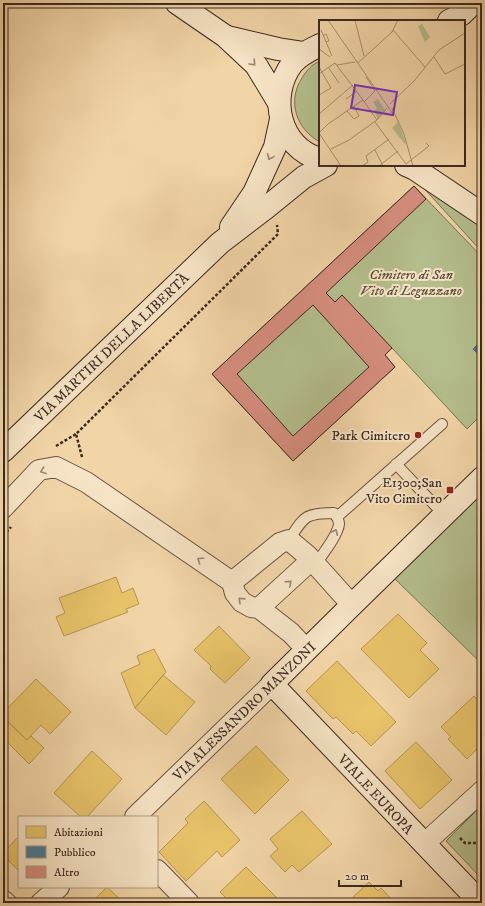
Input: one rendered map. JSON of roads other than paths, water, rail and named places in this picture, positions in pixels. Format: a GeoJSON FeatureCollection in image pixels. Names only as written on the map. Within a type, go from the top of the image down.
{"type":"FeatureCollection","features":[{"type":"Feature","properties":{"kind":"main road"},"geometry":{"type":"LineString","coordinates":[[177,3],[225,36],[256,65],[280,111],[288,135],[300,148],[319,159]]}},
{"type":"Feature","properties":{"kind":"main road"},"geometry":{"type":"LineString","coordinates":[[225,36],[278,49],[312,49]]}},
{"type":"Feature","properties":{"kind":"main road","name":"VIA MARTIRI DELLA LIBERTÀ"},"geometry":{"type":"LineString","coordinates":[[220,243],[254,194],[275,147],[280,111],[280,89],[285,75],[293,63],[312,49]]}},
{"type":"Feature","properties":{"kind":"main road","name":"VIA MARTIRI DELLA LIBERTÀ"},"geometry":{"type":"LineString","coordinates":[[3,451],[220,243],[268,207],[304,177],[324,166]]}},
{"type":"Feature","properties":{"kind":"main road"},"geometry":{"type":"LineString","coordinates":[[408,166],[482,214]]}},
{"type":"Feature","properties":{"kind":"main road"},"geometry":{"type":"LineString","coordinates":[[430,166],[450,192]]}},
{"type":"Feature","properties":{"kind":"main road","name":"VIA ALESSANDRO MANZONI"},"geometry":{"type":"LineString","coordinates":[[272,684],[482,478]]}},
{"type":"Feature","properties":{"kind":"main road","name":"VIALE EUROPA"},"geometry":{"type":"LineString","coordinates":[[272,684],[482,903]]}},
{"type":"Feature","properties":{"kind":"street"},"geometry":{"type":"LineString","coordinates":[[8,516],[39,470],[56,467],[86,482],[232,582],[235,593],[242,602],[251,607],[260,608],[291,633],[307,650]]}},
{"type":"Feature","properties":{"kind":"street"},"geometry":{"type":"LineString","coordinates":[[232,582],[280,543],[288,540],[312,561],[352,604]]}},
{"type":"Feature","properties":{"kind":"street"},"geometry":{"type":"LineString","coordinates":[[260,608],[312,561]]}},
{"type":"Feature","properties":{"kind":"street","name":"VIA ALESSANDRO MANZONI"},"geometry":{"type":"LineString","coordinates":[[136,816],[272,684]]}},
{"type":"Feature","properties":{"kind":"street"},"geometry":{"type":"LineString","coordinates":[[424,844],[482,791]]}},
{"type":"Feature","properties":{"kind":"street"},"geometry":{"type":"LineString","coordinates":[[158,871],[189,903]]}},
{"type":"Feature","properties":{"kind":"street"},"geometry":{"type":"LineString","coordinates":[[41,903],[59,888]]}},
{"type":"Feature","properties":{"kind":"lane"},"geometry":{"type":"LineString","coordinates":[[337,517],[442,424]]}},
{"type":"Feature","properties":{"kind":"lane"},"geometry":{"type":"LineString","coordinates":[[396,464],[444,514]]}},
{"type":"Feature","properties":{"kind":"lane"},"geometry":{"type":"LineString","coordinates":[[288,540],[303,519],[316,513],[334,512],[339,524],[335,535],[312,561]]}},
{"type":"Feature","properties":{"kind":"lane"},"geometry":{"type":"LineString","coordinates":[[3,901],[8,898],[14,903]]}},
{"type":"Feature","properties":{"kind":"place","name":"Park Cimitero"},"geometry":{"type":"Point","coordinates":[418,435]}},
{"type":"Feature","properties":{"kind":"place","name":"E1300;San Vito Cimitero"},"geometry":{"type":"Point","coordinates":[450,490]}},
{"type":"Feature","properties":{"kind":"park label","name":"Cimitero di San Vito di Leguzzano"},"geometry":{"type":"Point","coordinates":[411,282]}}]}
